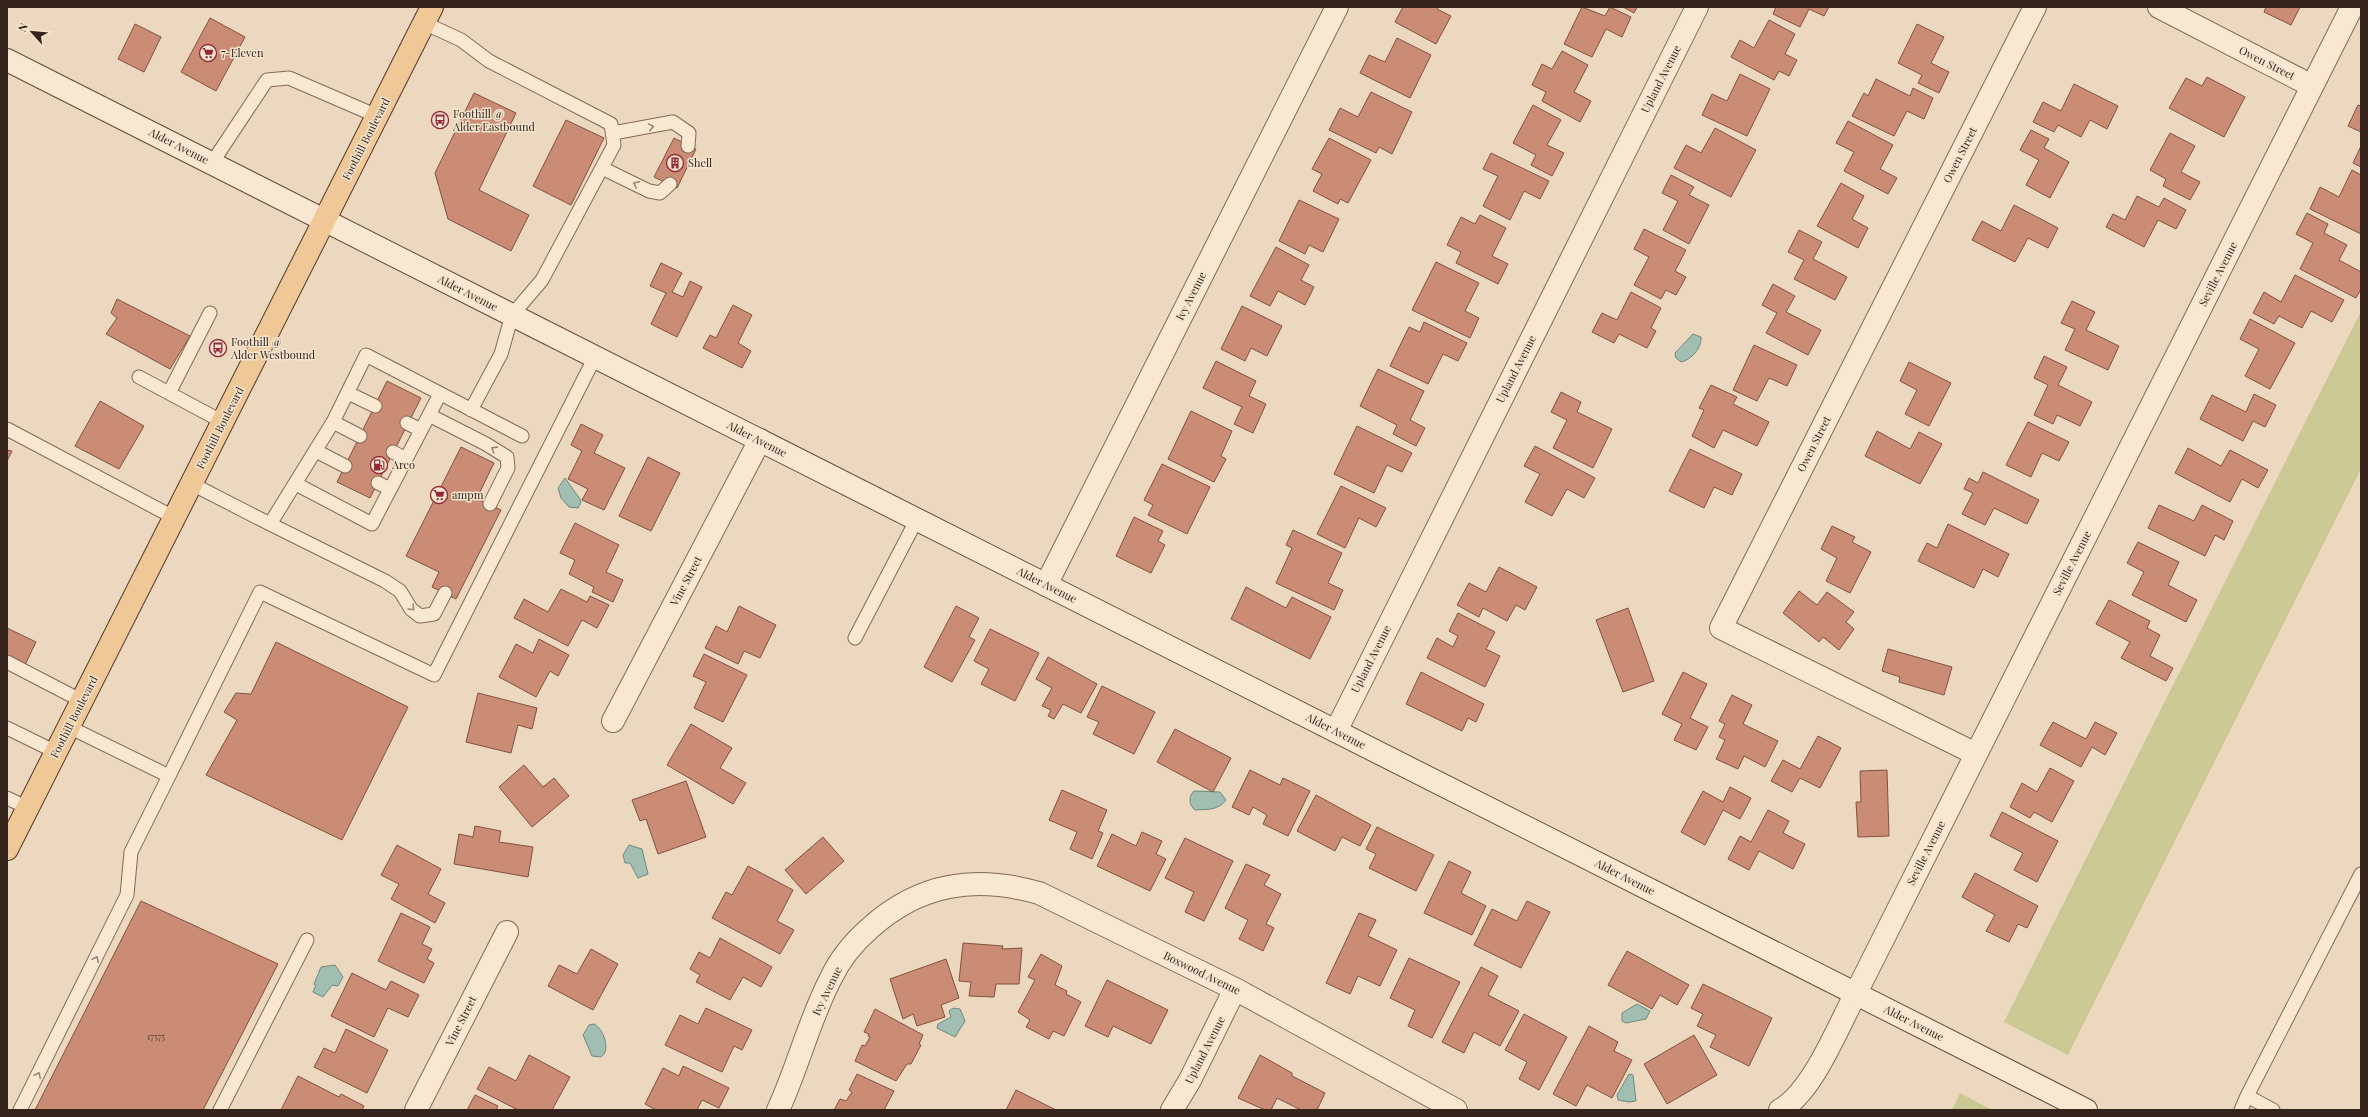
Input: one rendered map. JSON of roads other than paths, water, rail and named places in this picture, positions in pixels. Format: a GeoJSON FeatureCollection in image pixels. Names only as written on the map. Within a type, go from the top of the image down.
{"type":"FeatureCollection","features":[{"type":"Feature","properties":{"kind":"main road","name":"Foothill Boulevard"},"geometry":{"type":"LineString","coordinates":[[7,849],[428,15]]}},
{"type":"Feature","properties":{"kind":"street","name":"Ivy Avenue"},"geometry":{"type":"LineString","coordinates":[[1046,584],[1337,7]]}},
{"type":"Feature","properties":{"kind":"street","name":"Upland Avenue"},"geometry":{"type":"LineString","coordinates":[[1336,731],[1697,7]]}},
{"type":"Feature","properties":{"kind":"street","name":"Owen Street"},"geometry":{"type":"LineString","coordinates":[[1976,754],[1721,628],[2035,7]]}},
{"type":"Feature","properties":{"kind":"street","name":"Owen Street"},"geometry":{"type":"LineString","coordinates":[[2159,7],[2312,86]]}},
{"type":"Feature","properties":{"kind":"street","name":"Seville Avenue"},"geometry":{"type":"LineString","coordinates":[[1780,1110],[1791,1104],[1804,1090],[1856,994],[2352,7]]}},
{"type":"Feature","properties":{"kind":"street","name":"Alder Avenue"},"geometry":{"type":"LineString","coordinates":[[7,60],[2086,1110]]}},
{"type":"Feature","properties":{"kind":"street","name":"Vine Street"},"geometry":{"type":"LineString","coordinates":[[613,722],[760,440]]}},
{"type":"Feature","properties":{"kind":"street","name":"Boxwood Avenue"},"geometry":{"type":"LineString","coordinates":[[934,889],[981,883],[1012,885],[1039,893],[1235,989],[1456,1110]]}},
{"type":"Feature","properties":{"kind":"street","name":"Ivy Avenue"},"geometry":{"type":"LineString","coordinates":[[778,1110],[831,976],[853,943],[888,912],[934,889]]}},
{"type":"Feature","properties":{"kind":"street","name":"Vine Street"},"geometry":{"type":"LineString","coordinates":[[416,1110],[506,932]]}},
{"type":"Feature","properties":{"kind":"street","name":"Upland Avenue"},"geometry":{"type":"LineString","coordinates":[[1172,1110],[1190,1080],[1235,989]]}},
{"type":"Feature","properties":{"kind":"lane"},"geometry":{"type":"LineString","coordinates":[[428,15],[489,61],[611,124],[614,146],[542,280],[512,315],[501,354],[471,410]]}},
{"type":"Feature","properties":{"kind":"lane"},"geometry":{"type":"LineString","coordinates":[[212,163],[267,80],[289,78],[377,116]]}},
{"type":"Feature","properties":{"kind":"lane"},"geometry":{"type":"LineString","coordinates":[[612,133],[673,122],[689,133],[688,146]]}},
{"type":"Feature","properties":{"kind":"lane"},"geometry":{"type":"LineString","coordinates":[[602,168],[649,190],[660,193],[670,184]]}},
{"type":"Feature","properties":{"kind":"lane"},"geometry":{"type":"LineString","coordinates":[[169,393],[210,313]]}},
{"type":"Feature","properties":{"kind":"lane"},"geometry":{"type":"LineString","coordinates":[[270,524],[333,422],[366,355],[522,436]]}},
{"type":"Feature","properties":{"kind":"lane"},"geometry":{"type":"LineString","coordinates":[[20,1110],[127,895],[131,852],[260,592],[434,675],[595,357]]}},
{"type":"Feature","properties":{"kind":"lane"},"geometry":{"type":"LineString","coordinates":[[139,377],[222,422]]}},
{"type":"Feature","properties":{"kind":"lane"},"geometry":{"type":"LineString","coordinates":[[348,393],[375,406]]}},
{"type":"Feature","properties":{"kind":"lane"},"geometry":{"type":"LineString","coordinates":[[296,484],[372,524],[440,394]]}},
{"type":"Feature","properties":{"kind":"lane"},"geometry":{"type":"LineString","coordinates":[[429,415],[486,444],[507,457],[508,468],[490,504]]}},
{"type":"Feature","properties":{"kind":"lane"},"geometry":{"type":"LineString","coordinates":[[333,422],[360,436]]}},
{"type":"Feature","properties":{"kind":"lane"},"geometry":{"type":"LineString","coordinates":[[408,423],[421,430]]}},
{"type":"Feature","properties":{"kind":"lane"},"geometry":{"type":"LineString","coordinates":[[7,429],[175,518]]}},
{"type":"Feature","properties":{"kind":"lane"},"geometry":{"type":"LineString","coordinates":[[316,451],[345,466]]}},
{"type":"Feature","properties":{"kind":"lane"},"geometry":{"type":"LineString","coordinates":[[393,452],[406,459]]}},
{"type":"Feature","properties":{"kind":"lane"},"geometry":{"type":"LineString","coordinates":[[378,483],[390,489]]}},
{"type":"Feature","properties":{"kind":"lane"},"geometry":{"type":"LineString","coordinates":[[192,484],[385,581],[400,591],[411,609],[420,616],[434,614],[445,593]]}},
{"type":"Feature","properties":{"kind":"lane"},"geometry":{"type":"LineString","coordinates":[[855,638],[917,519]]}},
{"type":"Feature","properties":{"kind":"lane"},"geometry":{"type":"LineString","coordinates":[[7,662],[82,701]]}},
{"type":"Feature","properties":{"kind":"lane"},"geometry":{"type":"LineString","coordinates":[[69,727],[169,776]]}},
{"type":"Feature","properties":{"kind":"lane"},"geometry":{"type":"LineString","coordinates":[[7,728],[56,752]]}},
{"type":"Feature","properties":{"kind":"lane"},"geometry":{"type":"LineString","coordinates":[[7,798],[28,808]]}},
{"type":"Feature","properties":{"kind":"lane"},"geometry":{"type":"LineString","coordinates":[[2241,1110],[2361,874]]}},
{"type":"Feature","properties":{"kind":"lane"},"geometry":{"type":"LineString","coordinates":[[220,1110],[307,940]]}},
{"type":"Feature","properties":{"kind":"lane"},"geometry":{"type":"LineString","coordinates":[[2247,1096],[2273,1110]]}},
{"type":"Feature","properties":{"kind":"place","name":"7-Eleven"},"geometry":{"type":"Point","coordinates":[208,53]}},
{"type":"Feature","properties":{"kind":"place","name":"Foothill @ Alder Eastbound"},"geometry":{"type":"Point","coordinates":[440,120]}},
{"type":"Feature","properties":{"kind":"place","name":"Shell"},"geometry":{"type":"Point","coordinates":[675,163]}},
{"type":"Feature","properties":{"kind":"place","name":"Foothill @ Alder Westbound"},"geometry":{"type":"Point","coordinates":[218,348]}},
{"type":"Feature","properties":{"kind":"place","name":"Arco"},"geometry":{"type":"Point","coordinates":[379,465]}},
{"type":"Feature","properties":{"kind":"place","name":"ampm"},"geometry":{"type":"Point","coordinates":[439,495]}}]}
